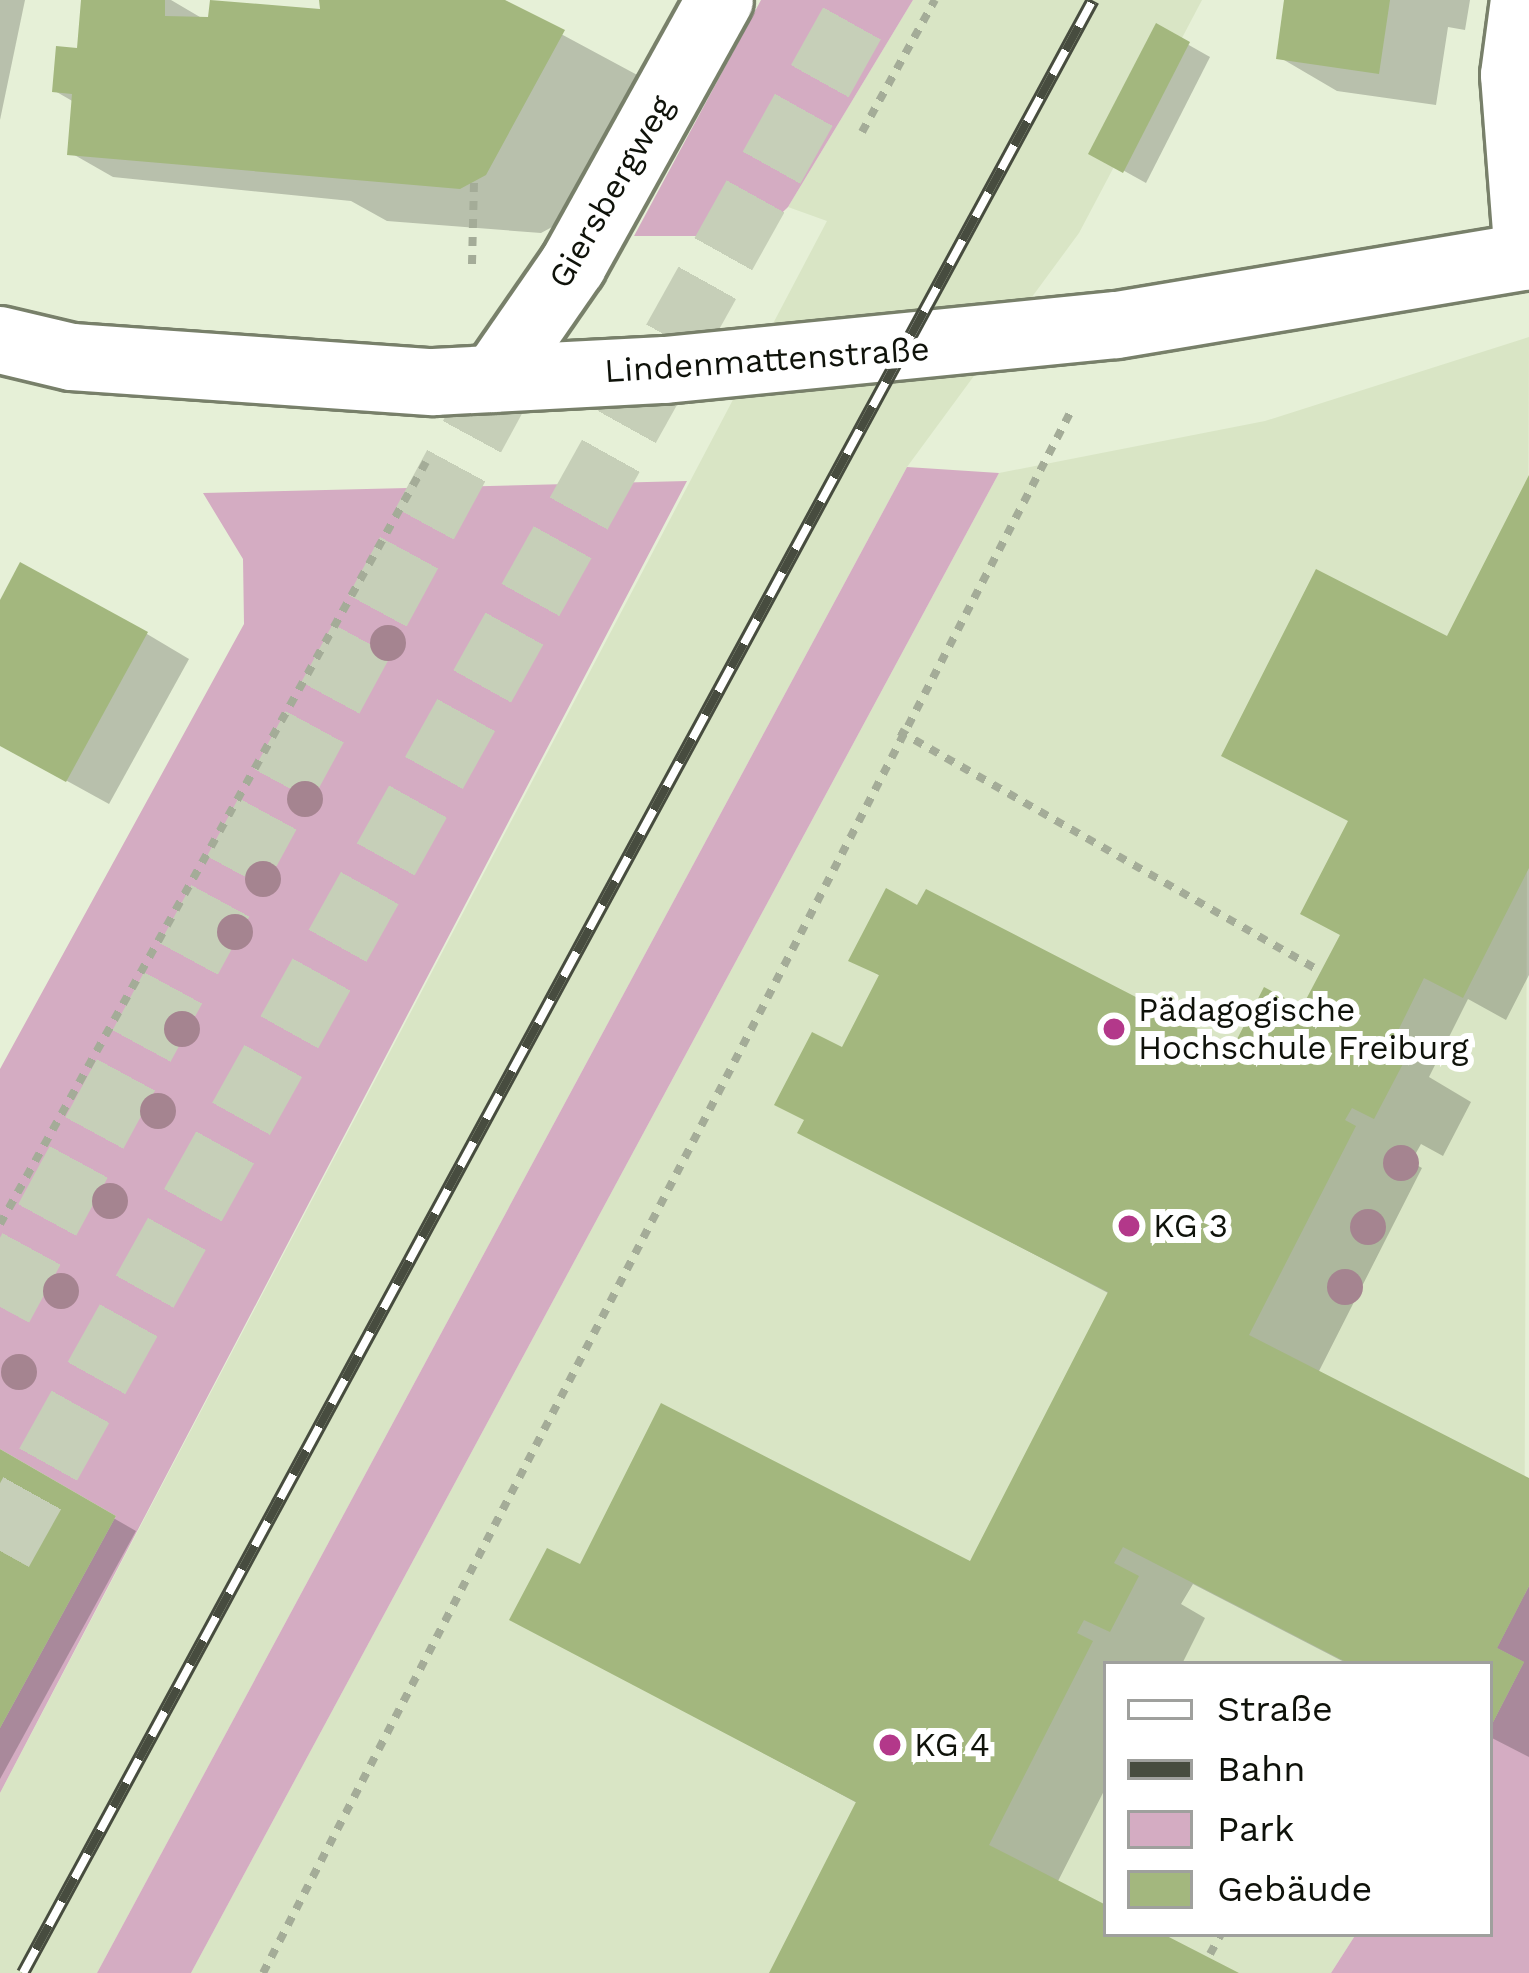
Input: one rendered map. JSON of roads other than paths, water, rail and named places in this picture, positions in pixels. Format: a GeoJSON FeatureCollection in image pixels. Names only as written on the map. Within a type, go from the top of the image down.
{"type":"FeatureCollection","features":[{"type":"Feature","properties":{"kind":"street","name":"Giersbergweg"},"geometry":{"type":"LineString","coordinates":[[494,379],[573,265],[720,0]]}},
{"type":"Feature","properties":{"kind":"street"},"geometry":{"type":"LineString","coordinates":[[1525,0],[1514,75],[1529,256]]}},
{"type":"Feature","properties":{"kind":"street","name":"Lindenmattenstraße"},"geometry":{"type":"LineString","coordinates":[[0,340],[72,357],[494,379],[906,351],[1529,256]]}},
{"type":"Feature","properties":{"kind":"tunnel"},"geometry":{"type":"LineString","coordinates":[[0,1551],[865,0]]}},
{"type":"Feature","properties":{"kind":"tunnel"},"geometry":{"type":"LineString","coordinates":[[0,1307],[527,335]]}},
{"type":"Feature","properties":{"kind":"railway"},"geometry":{"type":"LineString","coordinates":[[23,1973],[1093,0]]}},
{"type":"Feature","properties":{"kind":"place","name":"Pädagogische Hochschule Freiburg"},"geometry":{"type":"Point","coordinates":[1114,1029]}},
{"type":"Feature","properties":{"kind":"place","name":"KG 3"},"geometry":{"type":"Point","coordinates":[1129,1226]}},
{"type":"Feature","properties":{"kind":"place","name":"KG 4"},"geometry":{"type":"Point","coordinates":[890,1745]}}]}
